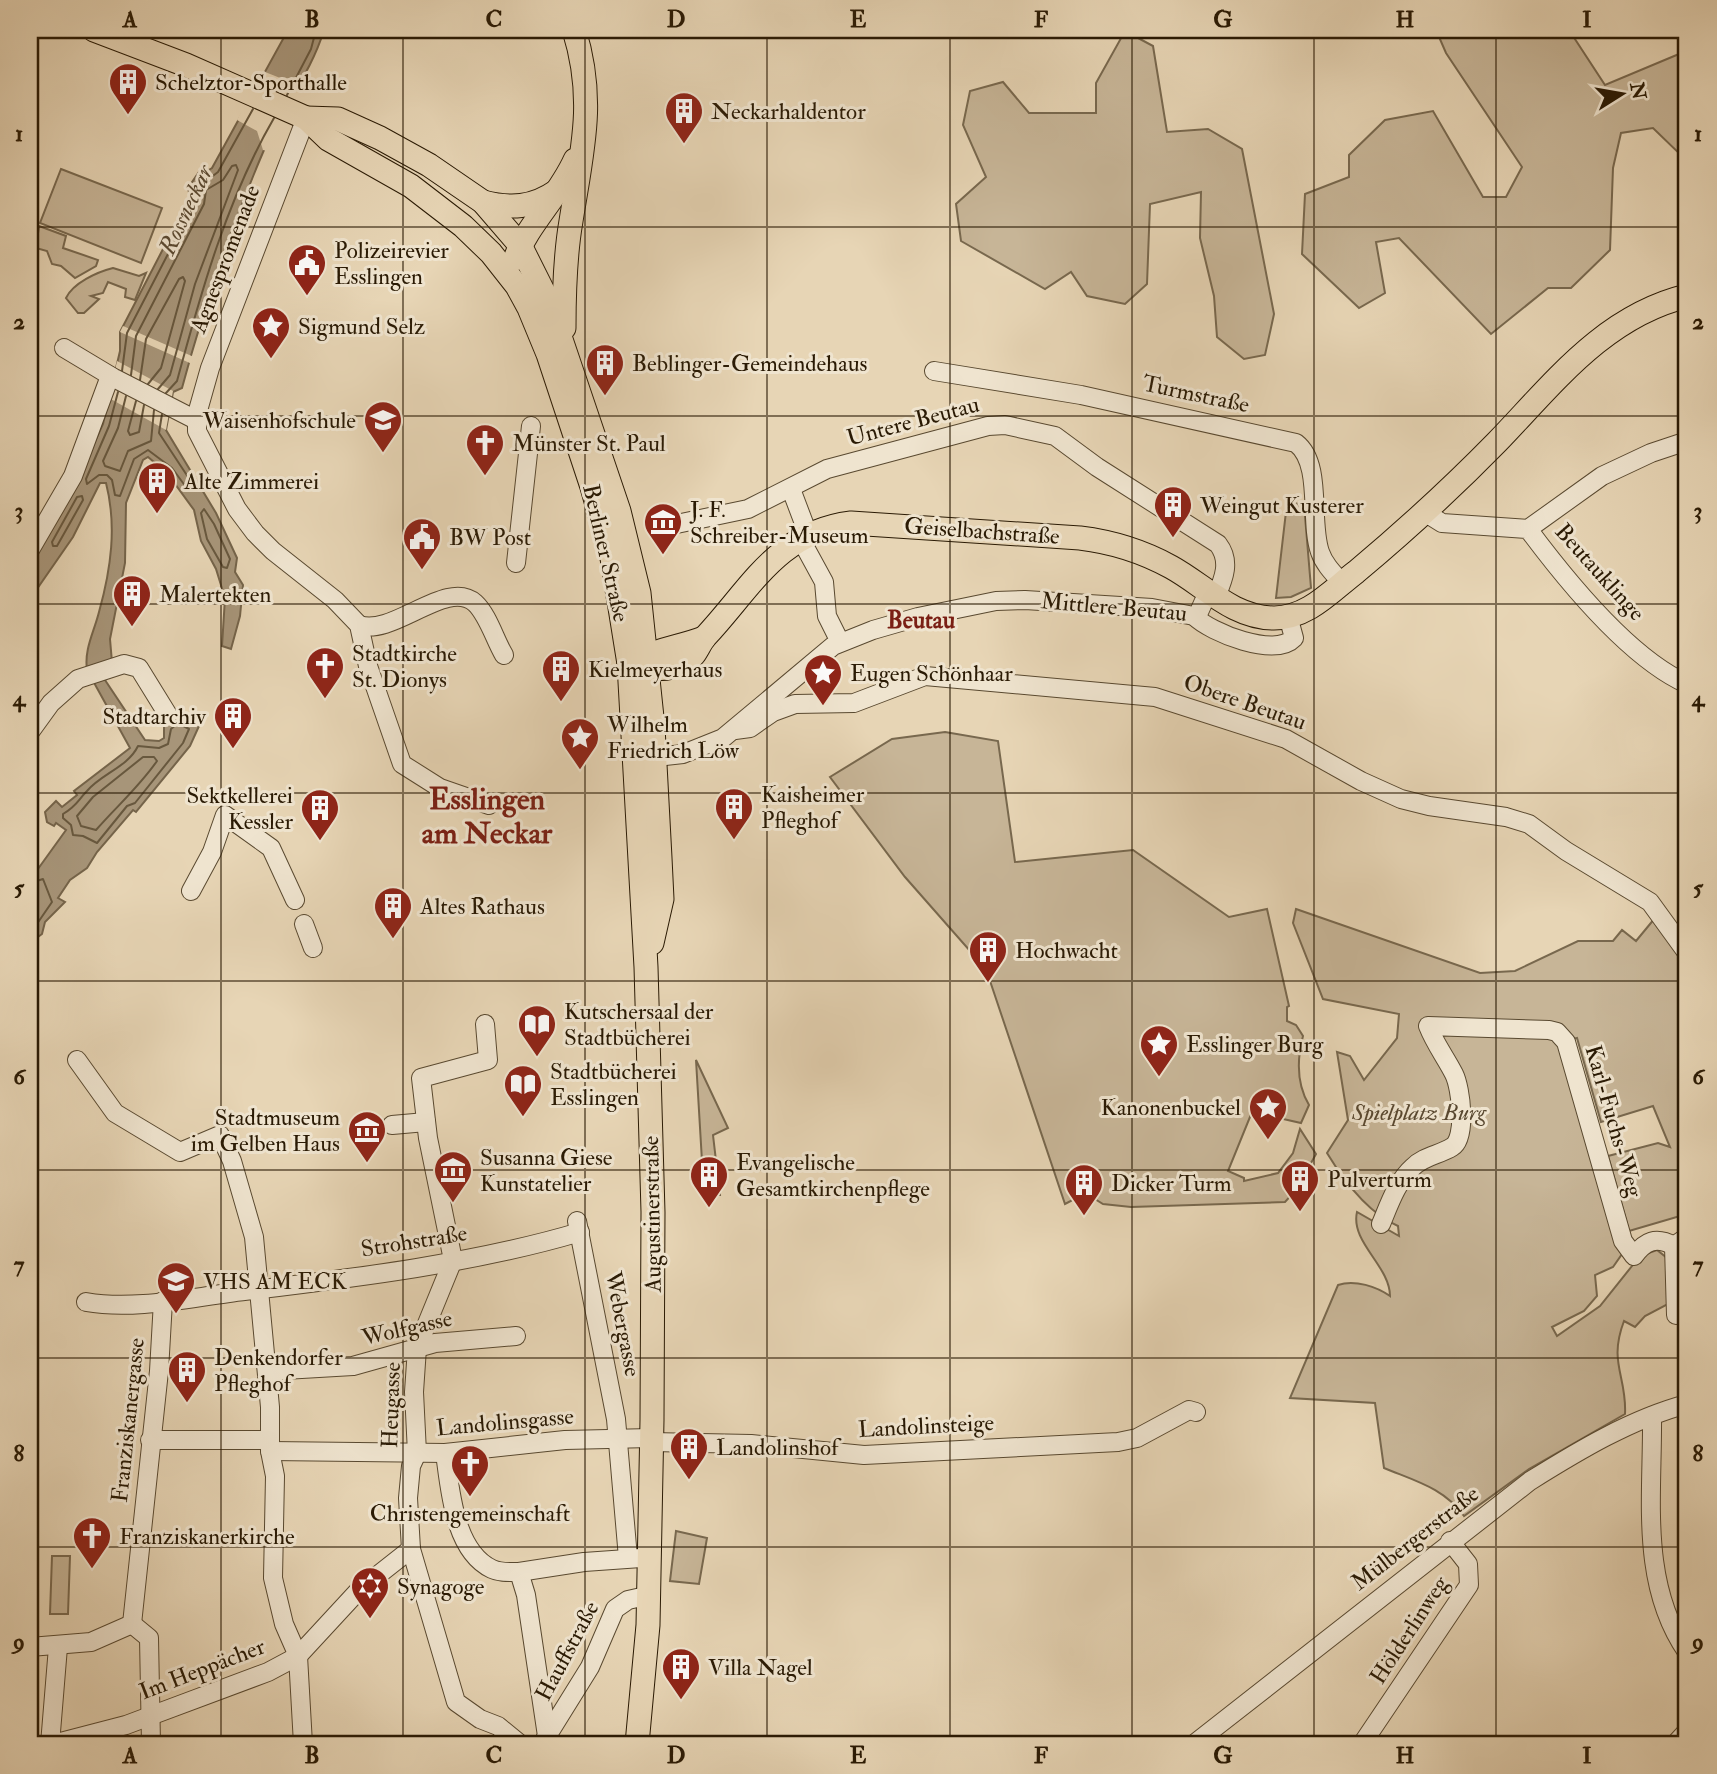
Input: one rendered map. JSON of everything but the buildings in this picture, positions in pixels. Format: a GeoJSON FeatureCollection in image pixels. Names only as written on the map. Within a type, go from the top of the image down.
{"type":"FeatureCollection","features":[{"type":"Feature","properties":{"kind":"main road","name":"Berliner Straße"},"geometry":{"type":"LineString","coordinates":[[94,30],[247,91],[299,115],[328,139],[428,197],[491,253],[517,286],[548,354],[606,533],[642,663]]}},
{"type":"Feature","properties":{"kind":"main road"},"geometry":{"type":"LineString","coordinates":[[565,348],[564,272],[586,135],[586,87],[574,30]]}},
{"type":"Feature","properties":{"kind":"main road","name":"Berliner Straße"},"geometry":{"type":"LineString","coordinates":[[299,115],[338,119],[429,165],[483,202],[521,255],[565,348],[631,549],[643,615],[642,663]]}},
{"type":"Feature","properties":{"kind":"main road"},"geometry":{"type":"LineString","coordinates":[[521,255],[562,187],[586,135]]}},
{"type":"Feature","properties":{"kind":"main road"},"geometry":{"type":"LineString","coordinates":[[483,202],[508,207],[527,205],[543,200],[562,187]]}},
{"type":"Feature","properties":{"kind":"main road"},"geometry":{"type":"LineString","coordinates":[[521,255],[552,248],[571,219]]}},
{"type":"Feature","properties":{"kind":"main road","name":"Berliner Straße"},"geometry":{"type":"LineString","coordinates":[[491,253],[521,255]]}},
{"type":"Feature","properties":{"kind":"main road","name":"Berliner Straße"},"geometry":{"type":"LineString","coordinates":[[517,286],[521,255]]}},
{"type":"Feature","properties":{"kind":"main road"},"geometry":{"type":"LineString","coordinates":[[1288,617],[1316,604],[1426,513],[1590,345],[1646,312],[1687,296]]}},
{"type":"Feature","properties":{"kind":"main road","name":"Geiselbachstraße"},"geometry":{"type":"LineString","coordinates":[[704,638],[770,561],[804,536],[839,525],[864,523],[1087,539],[1139,551],[1174,569],[1212,594]]}},
{"type":"Feature","properties":{"kind":"main road","name":"Mittlere Beutau"},"geometry":{"type":"LineString","coordinates":[[1212,594],[1254,615],[1288,617]]}},
{"type":"Feature","properties":{"kind":"main road"},"geometry":{"type":"LineString","coordinates":[[643,615],[662,632],[704,638]]}},
{"type":"Feature","properties":{"kind":"main road"},"geometry":{"type":"LineString","coordinates":[[642,663],[704,638]]}},
{"type":"Feature","properties":{"kind":"main road","name":"Augustinerstraße"},"geometry":{"type":"LineString","coordinates":[[642,663],[649,765],[648,820],[662,898],[646,967],[653,1212],[651,1433],[638,1558],[646,1596]]}},
{"type":"Feature","properties":{"kind":"main road"},"geometry":{"type":"LineString","coordinates":[[624,1744],[636,1644],[646,1596]]}},
{"type":"Feature","properties":{"kind":"main road"},"geometry":{"type":"LineString","coordinates":[[637,1744],[648,1625],[646,1596]]}},
{"type":"Feature","properties":{"kind":"street","name":"Agnespromenade"},"geometry":{"type":"LineString","coordinates":[[196,420],[214,357],[299,115]]}},
{"type":"Feature","properties":{"kind":"street"},"geometry":{"type":"LineString","coordinates":[[64,348],[170,409],[196,420],[201,442],[242,516],[273,551],[335,600],[359,625],[368,666],[402,764],[440,788],[489,805]]}},
{"type":"Feature","properties":{"kind":"street","name":"Turmstraße"},"geometry":{"type":"LineString","coordinates":[[934,370],[1068,392],[1296,443],[1305,452],[1310,466],[1320,553],[1342,583]]}},
{"type":"Feature","properties":{"kind":"street"},"geometry":{"type":"LineString","coordinates":[[30,550],[73,477],[112,377]]}},
{"type":"Feature","properties":{"kind":"street","name":"Untere Beutau"},"geometry":{"type":"LineString","coordinates":[[667,526],[748,509],[827,469],[988,426],[1005,425],[1035,429],[1062,440],[1097,467],[1218,544],[1226,565],[1212,594]]}},
{"type":"Feature","properties":{"kind":"street"},"geometry":{"type":"LineString","coordinates":[[516,563],[531,426]]}},
{"type":"Feature","properties":{"kind":"street"},"geometry":{"type":"LineString","coordinates":[[1528,529],[1602,476],[1651,453],[1687,441]]}},
{"type":"Feature","properties":{"kind":"street"},"geometry":{"type":"LineString","coordinates":[[791,489],[804,536],[824,582],[827,616],[840,642]]}},
{"type":"Feature","properties":{"kind":"street","name":"Beutauklinge"},"geometry":{"type":"LineString","coordinates":[[1426,513],[1442,523],[1528,529],[1574,588],[1604,618],[1653,664],[1687,684]]}},
{"type":"Feature","properties":{"kind":"street","name":"Mittlere Beutau"},"geometry":{"type":"LineString","coordinates":[[649,765],[689,752],[735,730],[770,707],[840,642],[918,617],[1011,600],[1152,608],[1194,616],[1212,594]]}},
{"type":"Feature","properties":{"kind":"street"},"geometry":{"type":"LineString","coordinates":[[359,625],[375,628],[461,596],[476,604],[504,655]]}},
{"type":"Feature","properties":{"kind":"street"},"geometry":{"type":"LineString","coordinates":[[1194,616],[1230,636],[1276,646],[1285,645],[1294,638],[1288,617]]}},
{"type":"Feature","properties":{"kind":"street"},"geometry":{"type":"LineString","coordinates":[[30,732],[51,703],[74,682],[116,665],[136,665],[168,715]]}},
{"type":"Feature","properties":{"kind":"street","name":"Obere Beutau"},"geometry":{"type":"LineString","coordinates":[[770,707],[854,703],[918,678],[937,676],[1155,697],[1268,733],[1401,799],[1429,806],[1506,817],[1529,824],[1566,851],[1650,902],[1687,953]]}},
{"type":"Feature","properties":{"kind":"street"},"geometry":{"type":"LineString","coordinates":[[191,891],[212,852],[225,815],[271,848],[295,900]]}},
{"type":"Feature","properties":{"kind":"street"},"geometry":{"type":"LineString","coordinates":[[303,924],[313,948]]}},
{"type":"Feature","properties":{"kind":"street"},"geometry":{"type":"LineString","coordinates":[[453,1260],[426,1122],[421,1078],[488,1060],[485,1024]]}},
{"type":"Feature","properties":{"kind":"street","name":"Karl-Fuchs-Weg"},"geometry":{"type":"LineString","coordinates":[[1381,1224],[1407,1172],[1422,1160],[1452,1147],[1460,1133],[1461,1108],[1454,1075],[1428,1026],[1549,1030],[1557,1032],[1566,1042],[1621,1236],[1633,1256],[1652,1241],[1681,1241]]}},
{"type":"Feature","properties":{"kind":"street"},"geometry":{"type":"LineString","coordinates":[[77,1060],[115,1113],[180,1152],[220,1135],[232,1161],[254,1237],[267,1371],[270,1445],[275,1476],[274,1586],[287,1633],[298,1656],[303,1744]]}},
{"type":"Feature","properties":{"kind":"street"},"geometry":{"type":"LineString","coordinates":[[392,1125],[426,1122]]}},
{"type":"Feature","properties":{"kind":"street","name":"Strohstraße"},"geometry":{"type":"LineString","coordinates":[[86,1302],[104,1305],[163,1301],[258,1290],[453,1260],[527,1247],[578,1226]]}},
{"type":"Feature","properties":{"kind":"street","name":"Webergasse"},"geometry":{"type":"LineString","coordinates":[[578,1226],[619,1437],[638,1558]]}},
{"type":"Feature","properties":{"kind":"street"},"geometry":{"type":"LineString","coordinates":[[1676,1315],[1681,1241]]}},
{"type":"Feature","properties":{"kind":"street","name":"Heugasse"},"geometry":{"type":"LineString","coordinates":[[453,1260],[417,1348],[414,1392],[417,1453],[411,1466],[409,1487],[411,1549],[456,1702],[480,1719],[498,1726],[520,1744]]}},
{"type":"Feature","properties":{"kind":"street","name":"Franziskanergasse"},"geometry":{"type":"LineString","coordinates":[[132,1624],[159,1371],[163,1301]]}},
{"type":"Feature","properties":{"kind":"street","name":"Wolfgasse"},"geometry":{"type":"LineString","coordinates":[[267,1371],[353,1366],[417,1348],[471,1338],[516,1336]]}},
{"type":"Feature","properties":{"kind":"street","name":"Mülbergerstraße"},"geometry":{"type":"LineString","coordinates":[[1194,1744],[1503,1500],[1557,1464],[1652,1416],[1687,1404]]}},
{"type":"Feature","properties":{"kind":"street","name":"Landolinsteige"},"geometry":{"type":"LineString","coordinates":[[619,1437],[651,1433],[864,1455],[1118,1442],[1137,1437],[1189,1410],[1196,1412]]}},
{"type":"Feature","properties":{"kind":"street"},"geometry":{"type":"LineString","coordinates":[[1652,1416],[1650,1496],[1657,1584],[1672,1625],[1687,1652]]}},
{"type":"Feature","properties":{"kind":"street","name":"Landolinsgasse"},"geometry":{"type":"LineString","coordinates":[[150,1440],[445,1453],[619,1437]]}},
{"type":"Feature","properties":{"kind":"street"},"geometry":{"type":"LineString","coordinates":[[445,1453],[460,1526],[468,1547],[491,1569],[519,1572],[638,1558]]}},
{"type":"Feature","properties":{"kind":"street","name":"Hölderlinweg"},"geometry":{"type":"LineString","coordinates":[[1362,1744],[1469,1585],[1468,1564],[1450,1541]]}},
{"type":"Feature","properties":{"kind":"street","name":"Im Heppächer"},"geometry":{"type":"LineString","coordinates":[[52,1744],[150,1717],[251,1679],[298,1656],[359,1590],[411,1549]]}},
{"type":"Feature","properties":{"kind":"street"},"geometry":{"type":"LineString","coordinates":[[519,1572],[526,1595],[545,1740]]}},
{"type":"Feature","properties":{"kind":"street","name":"Hauffstraße"},"geometry":{"type":"LineString","coordinates":[[545,1740],[590,1667],[615,1609],[628,1601],[646,1596]]}},
{"type":"Feature","properties":{"kind":"street"},"geometry":{"type":"LineString","coordinates":[[30,1647],[91,1643],[132,1624],[149,1638],[151,1744]]}},
{"type":"Feature","properties":{"kind":"street"},"geometry":{"type":"LineString","coordinates":[[52,1744],[58,1647]]}},
{"type":"Feature","properties":{"kind":"street"},"geometry":{"type":"LineString","coordinates":[[1675,1744],[1687,1731]]}},
{"type":"Feature","properties":{"kind":"green space"},"geometry":{"type":"Polygon","coordinates":[[[1436,30],[1569,30],[1605,85],[1679,54],[1679,30],[1687,30],[1687,161],[1653,128],[1621,133],[1613,168],[1610,250],[1571,288],[1548,288],[1491,334],[1399,238],[1376,242],[1385,293],[1359,308],[1302,254],[1305,194],[1349,177],[1349,155],[1385,120],[1433,111],[1483,197],[1506,197],[1522,167],[1446,53],[1436,30]]]}},
{"type":"Feature","properties":{"kind":"green space"},"geometry":{"type":"Polygon","coordinates":[[[1125,31],[1153,46],[1167,132],[1208,129],[1242,149],[1274,314],[1265,355],[1244,359],[1217,337],[1214,296],[1200,238],[1201,192],[1150,204],[1147,284],[1125,304],[1087,296],[1071,272],[1045,289],[961,241],[956,204],[986,177],[963,125],[970,91],[1003,82],[1029,113],[1096,113],[1096,83],[1125,31]]]}},
{"type":"Feature","properties":{"kind":"green space"},"geometry":{"type":"Polygon","coordinates":[[[61,169],[162,208],[141,263],[40,223],[61,169]]]}},
{"type":"Feature","properties":{"kind":"green space"},"geometry":{"type":"Polygon","coordinates":[[[39,226],[66,236],[63,248],[98,260],[96,266],[75,278],[61,266],[52,264],[47,251],[36,248],[39,226]]]}},
{"type":"Feature","properties":{"kind":"green space"},"geometry":{"type":"Polygon","coordinates":[[[113,268],[139,276],[146,273],[135,300],[125,297],[126,289],[108,282],[103,293],[91,296],[99,299],[84,313],[78,313],[66,298],[69,293],[86,279],[113,268]]]}},
{"type":"Feature","properties":{"kind":"green space"},"geometry":{"type":"Polygon","coordinates":[[[1287,503],[1304,504],[1311,588],[1291,597],[1276,598],[1287,503]]]}},
{"type":"Feature","properties":{"kind":"green space"},"geometry":{"type":"Polygon","coordinates":[[[945,732],[998,741],[1015,862],[1133,850],[1229,917],[1267,909],[1289,1006],[1287,1021],[1296,1025],[1303,1036],[1299,1071],[1309,1105],[1301,1123],[1252,1112],[1228,1171],[1244,1178],[1244,1181],[1278,1173],[1293,1153],[1300,1129],[1316,1154],[1296,1190],[1285,1202],[1131,1207],[1103,1204],[1090,1196],[1082,1195],[1065,1204],[986,969],[905,877],[830,777],[892,739],[945,732]]]}},
{"type":"Feature","properties":{"kind":"green space","name":"Spielplatz Burg"},"geometry":{"type":"Polygon","coordinates":[[[1296,909],[1480,973],[1515,971],[1578,941],[1613,941],[1622,930],[1636,941],[1655,918],[1687,966],[1687,1214],[1629,1231],[1608,1156],[1658,1143],[1670,1147],[1653,1106],[1601,1122],[1577,1038],[1560,1042],[1622,1254],[1613,1267],[1595,1275],[1597,1296],[1584,1311],[1552,1327],[1557,1336],[1600,1306],[1640,1256],[1657,1250],[1667,1258],[1670,1303],[1645,1316],[1635,1327],[1624,1321],[1620,1335],[1618,1359],[1625,1414],[1529,1469],[1464,1516],[1438,1492],[1384,1468],[1375,1403],[1290,1398],[1338,1285],[1366,1285],[1390,1296],[1384,1274],[1359,1234],[1357,1212],[1399,1236],[1398,1226],[1367,1205],[1327,1153],[1348,1120],[1337,1052],[1350,1056],[1364,1080],[1397,1038],[1399,1014],[1323,999],[1293,923],[1296,909]]]}},
{"type":"Feature","properties":{"kind":"green space"},"geometry":{"type":"Polygon","coordinates":[[[696,1060],[728,1128],[713,1135],[720,1195],[704,1195],[696,1060]]]}},
{"type":"Feature","properties":{"kind":"green space"},"geometry":{"type":"Polygon","coordinates":[[[676,1531],[707,1538],[699,1584],[670,1581],[676,1531]]]}},
{"type":"Feature","properties":{"kind":"green space"},"geometry":{"type":"Polygon","coordinates":[[[52,1556],[70,1556],[68,1614],[50,1614],[52,1556]]]}},
{"type":"Feature","properties":{"kind":"water","name":"Rossneckar"},"geometry":{"type":"Polygon","coordinates":[[[288,30],[324,30],[311,62],[271,134],[240,208],[199,327],[182,388],[173,392],[166,430],[216,513],[237,558],[235,572],[243,585],[240,616],[231,649],[222,646],[225,598],[216,569],[201,541],[194,510],[167,473],[148,457],[143,460],[126,503],[125,563],[110,639],[113,674],[105,680],[145,740],[159,741],[164,738],[164,726],[179,713],[199,726],[190,746],[136,812],[133,810],[97,852],[87,868],[70,880],[58,898],[65,902],[45,922],[42,934],[30,943],[30,880],[66,830],[56,823],[54,826],[47,822],[45,812],[56,801],[62,807],[77,795],[74,791],[130,748],[87,670],[86,662],[103,596],[111,548],[111,515],[106,483],[100,483],[73,537],[30,599],[30,563],[77,481],[103,424],[120,351],[120,332],[190,197],[188,188],[199,172],[202,174],[212,168],[288,30]]]}},
{"type":"Feature","properties":{"kind":"pier"},"geometry":{"type":"Polygon","coordinates":[[[260,70],[303,87],[267,151],[263,150],[257,131],[237,120],[260,70]]]}},
{"type":"Feature","properties":{"kind":"pier"},"geometry":{"type":"Polygon","coordinates":[[[123,326],[194,357],[192,364],[120,332],[123,326]]]}},
{"type":"Feature","properties":{"kind":"pier"},"geometry":{"type":"Polygon","coordinates":[[[117,361],[173,391],[166,430],[109,398],[117,361]]]}},
{"type":"Feature","properties":{"kind":"place","name":"Schelztor-Sporthalle"},"geometry":{"type":"Point","coordinates":[128,116]}},
{"type":"Feature","properties":{"kind":"place","name":"Neckarhaldentor"},"geometry":{"type":"Point","coordinates":[684,145]}},
{"type":"Feature","properties":{"kind":"place","name":"Polizeirevier Esslingen"},"geometry":{"type":"Point","coordinates":[307,297]}},
{"type":"Feature","properties":{"kind":"place","name":"Sigmund Selz"},"geometry":{"type":"Point","coordinates":[271,360]}},
{"type":"Feature","properties":{"kind":"place","name":"Beblinger-Gemeindehaus"},"geometry":{"type":"Point","coordinates":[605,397]}},
{"type":"Feature","properties":{"kind":"place","name":"Waisenhofschule"},"geometry":{"type":"Point","coordinates":[383,454]}},
{"type":"Feature","properties":{"kind":"place","name":"Münster St. Paul"},"geometry":{"type":"Point","coordinates":[485,477]}},
{"type":"Feature","properties":{"kind":"place","name":"Alte Zimmerei"},"geometry":{"type":"Point","coordinates":[157,515]}},
{"type":"Feature","properties":{"kind":"place","name":"Weingut Kusterer"},"geometry":{"type":"Point","coordinates":[1173,539]}},
{"type":"Feature","properties":{"kind":"place","name":"J. F. Schreiber-Museum"},"geometry":{"type":"Point","coordinates":[663,556]}},
{"type":"Feature","properties":{"kind":"place","name":"BW Post"},"geometry":{"type":"Point","coordinates":[422,571]}},
{"type":"Feature","properties":{"kind":"place","name":"Malertekten"},"geometry":{"type":"Point","coordinates":[132,628]}},
{"type":"Feature","properties":{"kind":"place","name":"Stadtkirche St. Dionys"},"geometry":{"type":"Point","coordinates":[325,700]}},
{"type":"Feature","properties":{"kind":"place","name":"Kielmeyerhaus"},"geometry":{"type":"Point","coordinates":[561,703]}},
{"type":"Feature","properties":{"kind":"place","name":"Eugen Schönhaar"},"geometry":{"type":"Point","coordinates":[823,707]}},
{"type":"Feature","properties":{"kind":"place","name":"Stadtarchiv"},"geometry":{"type":"Point","coordinates":[233,750]}},
{"type":"Feature","properties":{"kind":"place","name":"Wilhelm Friedrich Löw"},"geometry":{"type":"Point","coordinates":[580,771]}},
{"type":"Feature","properties":{"kind":"place","name":"Kaisheimer Pfleghof"},"geometry":{"type":"Point","coordinates":[734,841]}},
{"type":"Feature","properties":{"kind":"place","name":"Sektkellerei Kessler"},"geometry":{"type":"Point","coordinates":[320,842]}},
{"type":"Feature","properties":{"kind":"place","name":"Altes Rathaus"},"geometry":{"type":"Point","coordinates":[393,940]}},
{"type":"Feature","properties":{"kind":"place","name":"Hochwacht"},"geometry":{"type":"Point","coordinates":[988,984]}},
{"type":"Feature","properties":{"kind":"place","name":"Kutschersaal der Stadtbücherei"},"geometry":{"type":"Point","coordinates":[537,1058]}},
{"type":"Feature","properties":{"kind":"place","name":"Esslinger Burg"},"geometry":{"type":"Point","coordinates":[1159,1078]}},
{"type":"Feature","properties":{"kind":"place","name":"Stadtbücherei Esslingen"},"geometry":{"type":"Point","coordinates":[523,1118]}},
{"type":"Feature","properties":{"kind":"place","name":"Kanonenbuckel"},"geometry":{"type":"Point","coordinates":[1268,1141]}},
{"type":"Feature","properties":{"kind":"place","name":"Stadtmuseum im Gelben Haus"},"geometry":{"type":"Point","coordinates":[367,1164]}},
{"type":"Feature","properties":{"kind":"place","name":"Susanna Giese Kunstatelier"},"geometry":{"type":"Point","coordinates":[453,1204]}},
{"type":"Feature","properties":{"kind":"place","name":"Evangelische Gesamtkirchenpflege"},"geometry":{"type":"Point","coordinates":[709,1209]}},
{"type":"Feature","properties":{"kind":"place","name":"Pulverturm"},"geometry":{"type":"Point","coordinates":[1300,1213]}},
{"type":"Feature","properties":{"kind":"place","name":"Dicker Turm"},"geometry":{"type":"Point","coordinates":[1084,1217]}},
{"type":"Feature","properties":{"kind":"place","name":"VHS AM ECK"},"geometry":{"type":"Point","coordinates":[176,1315]}},
{"type":"Feature","properties":{"kind":"place","name":"Denkendorfer Pfleghof"},"geometry":{"type":"Point","coordinates":[187,1404]}},
{"type":"Feature","properties":{"kind":"place","name":"Landolinshof"},"geometry":{"type":"Point","coordinates":[689,1481]}},
{"type":"Feature","properties":{"kind":"place","name":"Christengemeinschaft"},"geometry":{"type":"Point","coordinates":[470,1498]}},
{"type":"Feature","properties":{"kind":"place","name":"Franziskanerkirche"},"geometry":{"type":"Point","coordinates":[92,1570]}},
{"type":"Feature","properties":{"kind":"place","name":"Synagoge"},"geometry":{"type":"Point","coordinates":[370,1620]}},
{"type":"Feature","properties":{"kind":"place","name":"Villa Nagel"},"geometry":{"type":"Point","coordinates":[681,1701]}},
{"type":"Feature","properties":{"kind":"district","name":"Beutau"},"geometry":{"type":"Point","coordinates":[921,620]}},
{"type":"Feature","properties":{"kind":"district","name":"Esslingen am Neckar"},"geometry":{"type":"Point","coordinates":[487,816]}}]}
